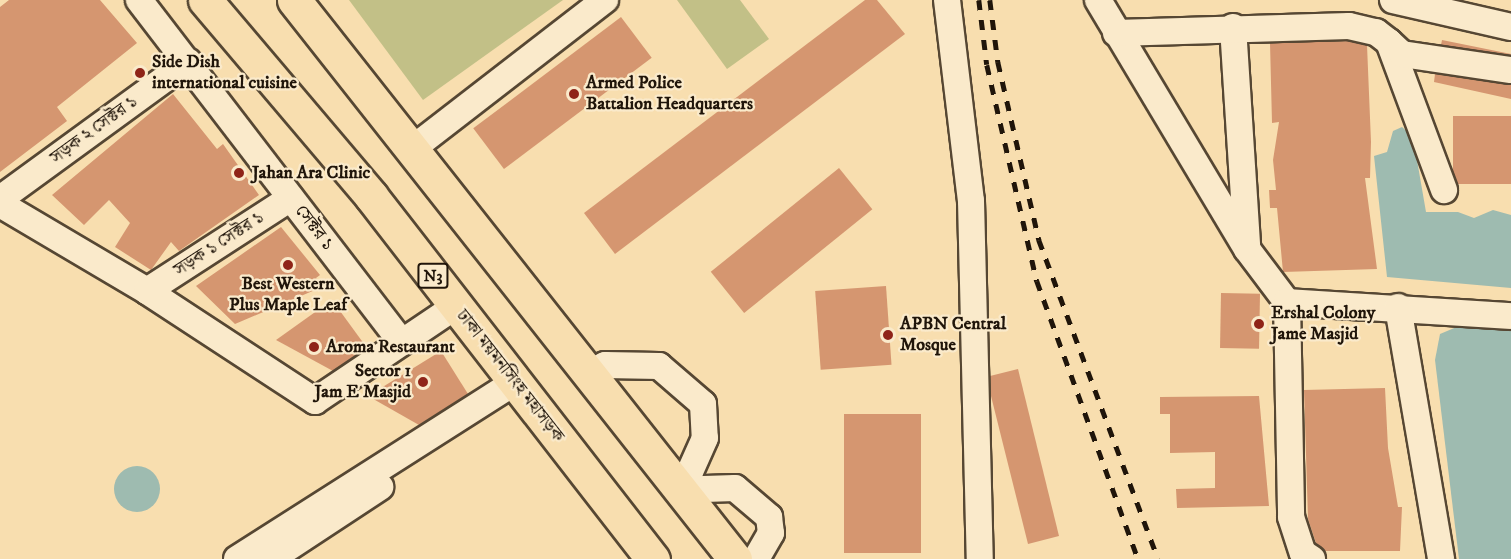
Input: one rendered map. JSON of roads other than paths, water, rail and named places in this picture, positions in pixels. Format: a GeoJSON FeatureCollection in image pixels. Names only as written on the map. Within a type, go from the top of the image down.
{"type":"FeatureCollection","features":[{"type":"Feature","properties":{"kind":"highway","name":"ঢাকা ময়মনসিংহ মহাসড়ক"},"geometry":{"type":"LineString","coordinates":[[205,0],[371,196],[653,559]]}},
{"type":"Feature","properties":{"kind":"highway"},"geometry":{"type":"LineString","coordinates":[[294,0],[735,559]]}},
{"type":"Feature","properties":{"kind":"street","name":"সেক্টর ১"},"geometry":{"type":"LineString","coordinates":[[139,0],[401,342]]}},
{"type":"Feature","properties":{"kind":"street"},"geometry":{"type":"LineString","coordinates":[[412,149],[605,0]]}},
{"type":"Feature","properties":{"kind":"street"},"geometry":{"type":"LineString","coordinates":[[947,0],[971,201],[980,559]]}},
{"type":"Feature","properties":{"kind":"street"},"geometry":{"type":"LineString","coordinates":[[1098,0],[1247,249],[1287,302],[1291,517],[1303,553],[1312,559]]}},
{"type":"Feature","properties":{"kind":"street"},"geometry":{"type":"LineString","coordinates":[[1393,0],[1511,27]]}},
{"type":"Feature","properties":{"kind":"street"},"geometry":{"type":"LineString","coordinates":[[1116,33],[1233,27],[1349,26],[1376,32],[1402,54],[1511,70]]}},
{"type":"Feature","properties":{"kind":"street"},"geometry":{"type":"LineString","coordinates":[[1233,27],[1247,249]]}},
{"type":"Feature","properties":{"kind":"street"},"geometry":{"type":"LineString","coordinates":[[1389,42],[1444,190]]}},
{"type":"Feature","properties":{"kind":"street","name":"সড়ক ২ সেক্টর ১"},"geometry":{"type":"LineString","coordinates":[[0,199],[188,62]]}},
{"type":"Feature","properties":{"kind":"street","name":"সড়ক ১ সেক্টর ১"},"geometry":{"type":"LineString","coordinates":[[147,291],[291,198]]}},
{"type":"Feature","properties":{"kind":"street"},"geometry":{"type":"LineString","coordinates":[[0,204],[147,291],[315,400],[456,306]]}},
{"type":"Feature","properties":{"kind":"street"},"geometry":{"type":"LineString","coordinates":[[1287,302],[1398,307],[1511,316]]}},
{"type":"Feature","properties":{"kind":"street"},"geometry":{"type":"LineString","coordinates":[[1398,307],[1441,559]]}},
{"type":"Feature","properties":{"kind":"street"},"geometry":{"type":"LineString","coordinates":[[588,373],[605,365],[659,366],[703,404],[705,438],[690,471],[684,492],[735,488],[768,517],[771,533],[756,559]]}},
{"type":"Feature","properties":{"kind":"street"},"geometry":{"type":"LineString","coordinates":[[237,559],[518,387]]}},
{"type":"Feature","properties":{"kind":"street"},"geometry":{"type":"LineString","coordinates":[[271,559],[518,387]]}},
{"type":"Feature","properties":{"kind":"railway"},"geometry":{"type":"LineString","coordinates":[[979,0],[987,65],[1037,281],[1138,559]]}},
{"type":"Feature","properties":{"kind":"railway"},"geometry":{"type":"LineString","coordinates":[[990,0],[998,62],[1039,240],[1158,559]]}},
{"type":"Feature","properties":{"kind":"place","name":"Side Dish international cuisine"},"geometry":{"type":"Point","coordinates":[140,73]}},
{"type":"Feature","properties":{"kind":"place","name":"Armed Police Battalion Headquarters"},"geometry":{"type":"Point","coordinates":[574,94]}},
{"type":"Feature","properties":{"kind":"place","name":"Jahan Ara Clinic"},"geometry":{"type":"Point","coordinates":[239,173]}},
{"type":"Feature","properties":{"kind":"place","name":"Best Western Plus Maple Leaf"},"geometry":{"type":"Point","coordinates":[288,265]}},
{"type":"Feature","properties":{"kind":"place","name":"Ershal Colony Jame Masjid"},"geometry":{"type":"Point","coordinates":[1259,324]}},
{"type":"Feature","properties":{"kind":"place","name":"APBN Central Mosque"},"geometry":{"type":"Point","coordinates":[888,335]}},
{"type":"Feature","properties":{"kind":"place","name":"Aroma Restaurant"},"geometry":{"type":"Point","coordinates":[314,347]}},
{"type":"Feature","properties":{"kind":"place","name":"Sector 1 Jam E Masjid"},"geometry":{"type":"Point","coordinates":[423,382]}}]}
